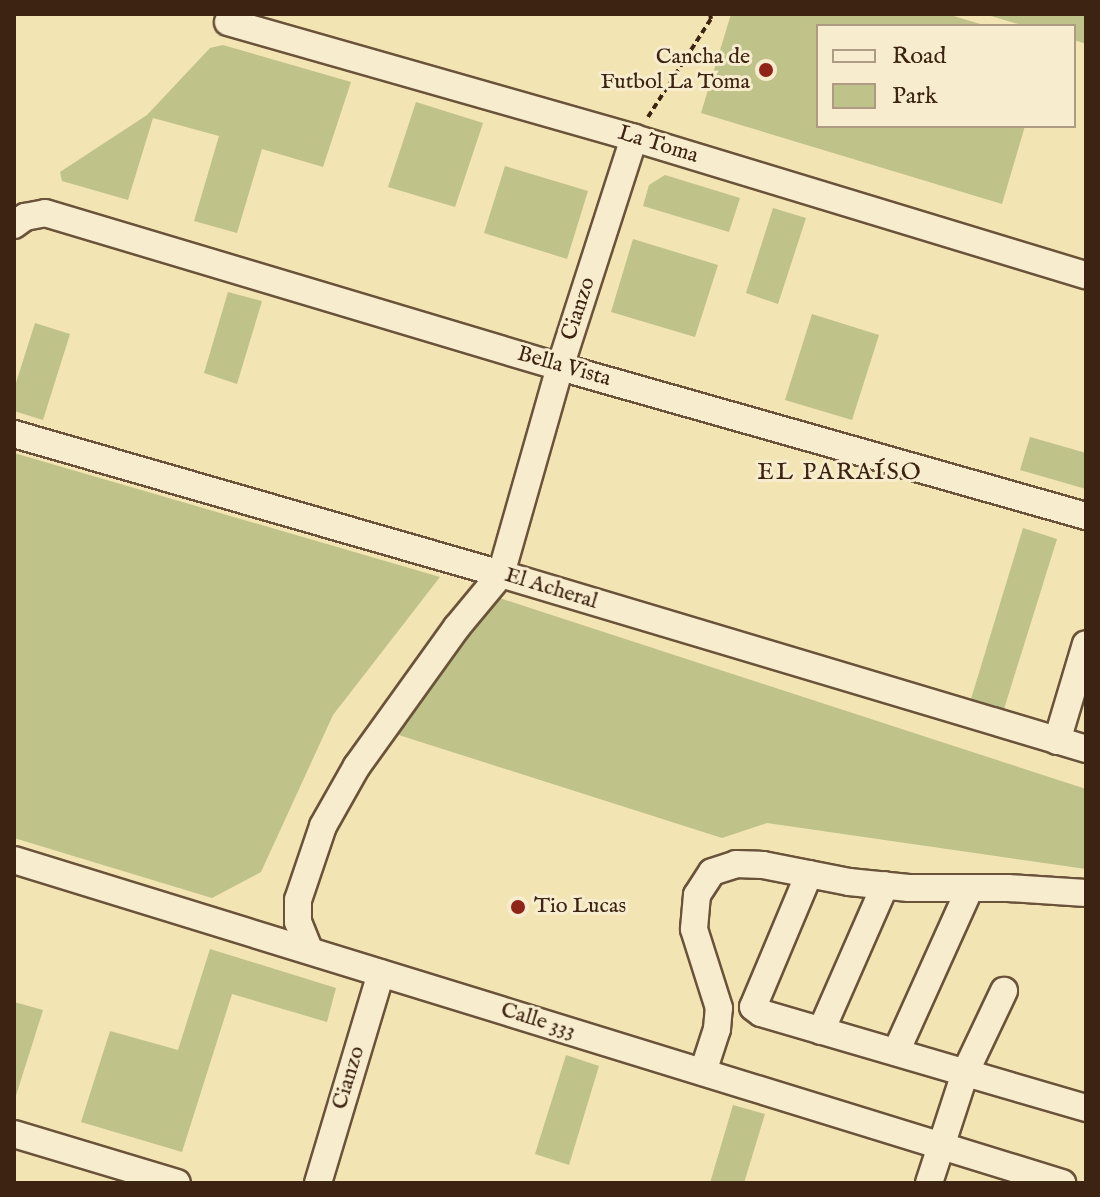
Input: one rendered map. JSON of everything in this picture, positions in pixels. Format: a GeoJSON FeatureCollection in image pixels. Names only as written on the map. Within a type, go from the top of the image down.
{"type":"FeatureCollection","features":[{"type":"Feature","properties":{"kind":"street","name":"La Toma"},"geometry":{"type":"LineString","coordinates":[[228,22],[634,138],[1086,275]]}},
{"type":"Feature","properties":{"kind":"street","name":"Cianzo"},"geometry":{"type":"LineString","coordinates":[[501,574],[560,367],[634,138]]}},
{"type":"Feature","properties":{"kind":"street","name":"Bella Vista"},"geometry":{"type":"LineString","coordinates":[[14,225],[25,217],[45,213],[560,367],[1086,516]]}},
{"type":"Feature","properties":{"kind":"street","name":"El Acheral"},"geometry":{"type":"LineString","coordinates":[[14,434],[501,574],[1086,749]]}},
{"type":"Feature","properties":{"kind":"street"},"geometry":{"type":"LineString","coordinates":[[309,949],[298,922],[298,900],[323,826],[357,766],[457,627],[501,574]]}},
{"type":"Feature","properties":{"kind":"street"},"geometry":{"type":"LineString","coordinates":[[1057,741],[1086,644]]}},
{"type":"Feature","properties":{"kind":"street","name":"Calle 333"},"geometry":{"type":"LineString","coordinates":[[14,860],[1062,1183]]}},
{"type":"Feature","properties":{"kind":"street"},"geometry":{"type":"LineString","coordinates":[[703,1072],[717,1029],[719,1008],[694,929],[697,895],[712,872],[736,864],[885,885],[1086,893]]}},
{"type":"Feature","properties":{"kind":"street"},"geometry":{"type":"LineString","coordinates":[[809,874],[753,1007],[761,1013],[1086,1108]]}},
{"type":"Feature","properties":{"kind":"street"},"geometry":{"type":"LineString","coordinates":[[821,1031],[885,885]]}},
{"type":"Feature","properties":{"kind":"street"},"geometry":{"type":"LineString","coordinates":[[896,1052],[969,890]]}},
{"type":"Feature","properties":{"kind":"street"},"geometry":{"type":"LineString","coordinates":[[259,934],[280,920],[298,900]]}},
{"type":"Feature","properties":{"kind":"street","name":"Cianzo"},"geometry":{"type":"LineString","coordinates":[[318,1183],[381,973]]}},
{"type":"Feature","properties":{"kind":"street"},"geometry":{"type":"LineString","coordinates":[[929,1183],[965,1073],[1004,991]]}},
{"type":"Feature","properties":{"kind":"street"},"geometry":{"type":"LineString","coordinates":[[14,1134],[177,1183]]}},
{"type":"Feature","properties":{"kind":"path"},"geometry":{"type":"LineString","coordinates":[[634,138],[711,19],[710,14]]}},
{"type":"Feature","properties":{"kind":"green space","name":"Cancha de Futbol La Toma"},"geometry":{"type":"Polygon","coordinates":[[[731,14],[947,14],[980,24],[816,24],[816,128],[1024,128],[1002,204],[701,113],[731,14]]]}},
{"type":"Feature","properties":{"kind":"green space"},"geometry":{"type":"Polygon","coordinates":[[[984,14],[1086,14],[1086,44],[1076,41],[1076,24],[1018,24],[984,14]]]}},
{"type":"Feature","properties":{"kind":"green space"},"geometry":{"type":"Polygon","coordinates":[[[223,45],[351,82],[323,167],[262,149],[237,233],[194,221],[219,136],[153,118],[128,200],[62,181],[60,172],[147,115],[210,48],[223,45]]]}},
{"type":"Feature","properties":{"kind":"green space"},"geometry":{"type":"Polygon","coordinates":[[[416,102],[483,123],[455,207],[388,187],[416,102]]]}},
{"type":"Feature","properties":{"kind":"green space"},"geometry":{"type":"Polygon","coordinates":[[[505,166],[588,191],[567,259],[484,233],[505,166]]]}},
{"type":"Feature","properties":{"kind":"green space"},"geometry":{"type":"Polygon","coordinates":[[[665,175],[740,198],[729,232],[643,206],[649,185],[665,175]]]}},
{"type":"Feature","properties":{"kind":"green space"},"geometry":{"type":"Polygon","coordinates":[[[773,208],[806,218],[778,304],[746,293],[773,208]]]}},
{"type":"Feature","properties":{"kind":"green space"},"geometry":{"type":"Polygon","coordinates":[[[633,239],[718,265],[695,337],[611,312],[633,239]]]}},
{"type":"Feature","properties":{"kind":"green space"},"geometry":{"type":"Polygon","coordinates":[[[228,292],[262,301],[237,384],[204,373],[228,292]]]}},
{"type":"Feature","properties":{"kind":"green space"},"geometry":{"type":"Polygon","coordinates":[[[812,314],[879,335],[852,420],[785,400],[812,314]]]}},
{"type":"Feature","properties":{"kind":"green space"},"geometry":{"type":"Polygon","coordinates":[[[35,323],[70,334],[43,420],[14,411],[14,389],[35,323]]]}},
{"type":"Feature","properties":{"kind":"green space"},"geometry":{"type":"Polygon","coordinates":[[[1030,437],[1086,453],[1086,489],[1020,470],[1030,437]]]}},
{"type":"Feature","properties":{"kind":"green space"},"geometry":{"type":"Polygon","coordinates":[[[14,453],[440,577],[333,715],[261,872],[212,898],[14,838],[14,453]]]}},
{"type":"Feature","properties":{"kind":"green space"},"geometry":{"type":"Polygon","coordinates":[[[1023,528],[1057,539],[1004,709],[971,699],[1023,528]]]}},
{"type":"Feature","properties":{"kind":"green space"},"geometry":{"type":"Polygon","coordinates":[[[487,594],[1086,789],[1086,869],[767,823],[722,838],[383,730],[487,594]]]}},
{"type":"Feature","properties":{"kind":"green space"},"geometry":{"type":"Polygon","coordinates":[[[210,949],[336,988],[327,1022],[232,994],[182,1152],[81,1122],[110,1031],[178,1050],[210,949]]]}},
{"type":"Feature","properties":{"kind":"green space"},"geometry":{"type":"Polygon","coordinates":[[[14,1002],[43,1010],[14,1102],[14,1002]]]}},
{"type":"Feature","properties":{"kind":"green space"},"geometry":{"type":"Polygon","coordinates":[[[566,1055],[599,1066],[569,1165],[535,1154],[566,1055]]]}},
{"type":"Feature","properties":{"kind":"green space"},"geometry":{"type":"Polygon","coordinates":[[[733,1105],[765,1114],[744,1183],[710,1183],[733,1105]]]}},
{"type":"Feature","properties":{"kind":"place","name":"Cancha de Futbol La Toma"},"geometry":{"type":"Point","coordinates":[766,70]}},
{"type":"Feature","properties":{"kind":"place","name":"Tio Lucas"},"geometry":{"type":"Point","coordinates":[518,907]}},
{"type":"Feature","properties":{"kind":"district","name":"EL PARAÍSO"},"geometry":{"type":"Point","coordinates":[840,473]}}]}
